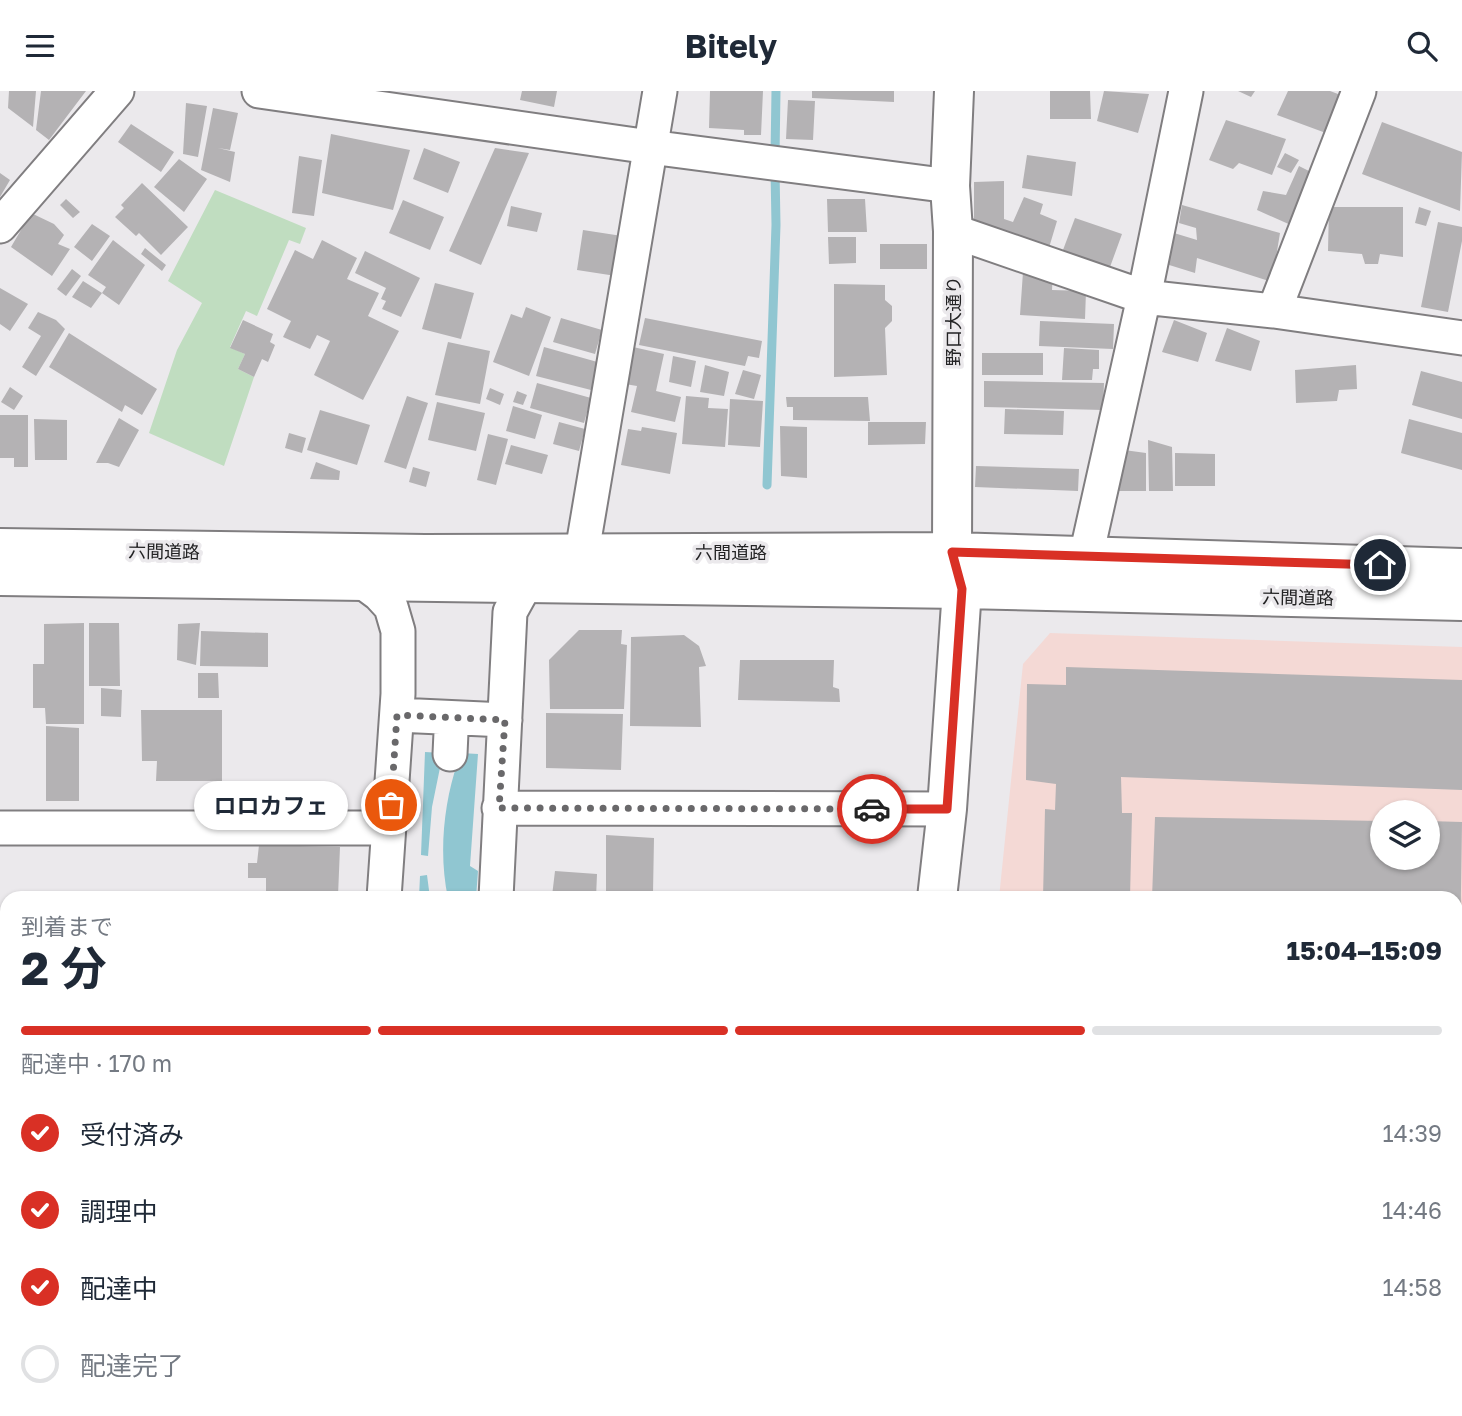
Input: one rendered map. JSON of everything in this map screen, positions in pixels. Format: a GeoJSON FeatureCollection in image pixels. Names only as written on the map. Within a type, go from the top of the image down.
{"type":"FeatureCollection","features":[{"type":"Feature","properties":{"kind":"street"},"geometry":{"type":"LineString","coordinates":[[0,226],[117,91]]}},
{"type":"Feature","properties":{"kind":"street"},"geometry":{"type":"LineString","coordinates":[[582,552],[660,91]]}},
{"type":"Feature","properties":{"kind":"street","name":"野口大通り"},"geometry":{"type":"LineString","coordinates":[[938,891],[947,809],[962,589],[952,552],[953,231],[950,186],[954,91]]}},
{"type":"Feature","properties":{"kind":"street"},"geometry":{"type":"LineString","coordinates":[[1086,556],[1144,297],[1186,91]]}},
{"type":"Feature","properties":{"kind":"street"},"geometry":{"type":"LineString","coordinates":[[1274,311],[1359,91]]}},
{"type":"Feature","properties":{"kind":"street"},"geometry":{"type":"LineString","coordinates":[[274,92],[373,98],[650,147],[950,186]]}},
{"type":"Feature","properties":{"kind":"street"},"geometry":{"type":"LineString","coordinates":[[953,231],[1144,297],[1274,311],[1462,338]]}},
{"type":"Feature","properties":{"kind":"street","name":"六間道路"},"geometry":{"type":"LineString","coordinates":[[0,548],[412,554],[952,552],[1462,568]]}},
{"type":"Feature","properties":{"kind":"street","name":"六間道路"},"geometry":{"type":"LineString","coordinates":[[0,576],[962,589],[1462,601]]}},
{"type":"Feature","properties":{"kind":"street"},"geometry":{"type":"LineString","coordinates":[[360,580],[391,607],[398,631],[397,715],[384,891]]}},
{"type":"Feature","properties":{"kind":"street"},"geometry":{"type":"LineString","coordinates":[[496,891],[510,612],[526,583]]}},
{"type":"Feature","properties":{"kind":"street"},"geometry":{"type":"LineString","coordinates":[[397,715],[505,720]]}},
{"type":"Feature","properties":{"kind":"street"},"geometry":{"type":"LineString","coordinates":[[499,808],[947,809]]}},
{"type":"Feature","properties":{"kind":"street"},"geometry":{"type":"LineString","coordinates":[[0,828],[389,828]]}},
{"type":"Feature","properties":{"kind":"shaded area"},"geometry":{"type":"Polygon","coordinates":[[[1050,633],[1462,647],[1462,891],[1000,891],[1023,664],[1050,633]]]}},
{"type":"Feature","properties":{"kind":"green space"},"geometry":{"type":"Polygon","coordinates":[[[215,190],[306,228],[300,244],[289,240],[257,316],[246,311],[230,347],[245,354],[238,369],[254,377],[224,466],[149,433],[177,350],[202,303],[168,281],[215,190]]]}},
{"type":"Feature","properties":{"kind":"water"},"geometry":{"type":"Polygon","coordinates":[[[425,752],[443,753],[432,807],[428,856],[421,855],[425,752]]]}},
{"type":"Feature","properties":{"kind":"water"},"geometry":{"type":"Polygon","coordinates":[[[461,753],[478,754],[470,866],[478,871],[477,891],[447,891],[443,862],[444,825],[461,753]]]}},
{"type":"Feature","properties":{"kind":"water"},"geometry":{"type":"Polygon","coordinates":[[[427,875],[429,891],[419,891],[420,876],[427,875]]]}},
{"type":"Feature","properties":{"kind":"building"},"geometry":{"type":"Polygon","coordinates":[[[9,91],[36,91],[33,127],[8,108],[9,91]]]}},
{"type":"Feature","properties":{"kind":"building"},"geometry":{"type":"Polygon","coordinates":[[[41,91],[86,91],[49,140],[36,130],[41,91]]]}},
{"type":"Feature","properties":{"kind":"building"},"geometry":{"type":"Polygon","coordinates":[[[522,91],[557,91],[554,107],[520,100],[522,91]]]}},
{"type":"Feature","properties":{"kind":"building"},"geometry":{"type":"Polygon","coordinates":[[[710,91],[763,91],[761,135],[744,135],[744,130],[709,128],[710,91]]]}},
{"type":"Feature","properties":{"kind":"building"},"geometry":{"type":"Polygon","coordinates":[[[812,91],[894,91],[894,102],[812,98],[812,91]]]}},
{"type":"Feature","properties":{"kind":"building"},"geometry":{"type":"Polygon","coordinates":[[[1050,91],[1090,91],[1091,119],[1050,119],[1050,91]]]}},
{"type":"Feature","properties":{"kind":"building"},"geometry":{"type":"Polygon","coordinates":[[[1104,91],[1149,94],[1138,133],[1097,121],[1104,91]]]}},
{"type":"Feature","properties":{"kind":"building"},"geometry":{"type":"Polygon","coordinates":[[[1238,91],[1255,91],[1251,97],[1238,91]]]}},
{"type":"Feature","properties":{"kind":"building"},"geometry":{"type":"Polygon","coordinates":[[[1288,91],[1330,91],[1346,97],[1334,136],[1277,115],[1288,91]]]}},
{"type":"Feature","properties":{"kind":"building"},"geometry":{"type":"Polygon","coordinates":[[[788,100],[815,101],[813,140],[786,139],[788,100]]]}},
{"type":"Feature","properties":{"kind":"building"},"geometry":{"type":"Polygon","coordinates":[[[186,103],[207,106],[198,157],[183,154],[186,103]]]}},
{"type":"Feature","properties":{"kind":"building"},"geometry":{"type":"Polygon","coordinates":[[[213,108],[238,113],[230,150],[218,148],[235,152],[230,182],[201,170],[213,108]]]}},
{"type":"Feature","properties":{"kind":"building"},"geometry":{"type":"Polygon","coordinates":[[[1226,120],[1286,139],[1272,175],[1239,163],[1233,169],[1209,160],[1226,120]]]}},
{"type":"Feature","properties":{"kind":"building"},"geometry":{"type":"Polygon","coordinates":[[[1382,122],[1462,152],[1460,211],[1362,174],[1382,122]]]}},
{"type":"Feature","properties":{"kind":"building"},"geometry":{"type":"Polygon","coordinates":[[[131,124],[174,152],[161,172],[118,142],[131,124]]]}},
{"type":"Feature","properties":{"kind":"building"},"geometry":{"type":"Polygon","coordinates":[[[331,134],[410,150],[393,210],[322,193],[331,134]]]}},
{"type":"Feature","properties":{"kind":"building"},"geometry":{"type":"Polygon","coordinates":[[[424,148],[460,162],[448,193],[413,179],[424,148]]]}},
{"type":"Feature","properties":{"kind":"building"},"geometry":{"type":"Polygon","coordinates":[[[495,148],[529,153],[481,265],[449,251],[495,148]]]}},
{"type":"Feature","properties":{"kind":"building"},"geometry":{"type":"Polygon","coordinates":[[[1285,153],[1299,160],[1291,173],[1277,167],[1285,153]]]}},
{"type":"Feature","properties":{"kind":"building"},"geometry":{"type":"Polygon","coordinates":[[[1027,155],[1076,162],[1072,196],[1022,188],[1027,155]]]}},
{"type":"Feature","properties":{"kind":"building"},"geometry":{"type":"Polygon","coordinates":[[[299,156],[322,160],[314,216],[292,213],[299,156]]]}},
{"type":"Feature","properties":{"kind":"building"},"geometry":{"type":"Polygon","coordinates":[[[179,159],[207,179],[184,212],[154,187],[179,159]]]}},
{"type":"Feature","properties":{"kind":"building"},"geometry":{"type":"Polygon","coordinates":[[[1299,166],[1313,173],[1293,226],[1257,210],[1263,191],[1286,195],[1299,166]]]}},
{"type":"Feature","properties":{"kind":"building"},"geometry":{"type":"Polygon","coordinates":[[[0,173],[10,180],[0,197],[0,173]]]}},
{"type":"Feature","properties":{"kind":"building"},"geometry":{"type":"Polygon","coordinates":[[[1004,181],[1004,219],[1013,222],[1024,197],[1043,204],[1040,214],[1057,221],[1048,251],[974,225],[974,182],[1004,181]]]}},
{"type":"Feature","properties":{"kind":"building"},"geometry":{"type":"Polygon","coordinates":[[[142,183],[188,227],[161,255],[139,233],[136,236],[115,217],[124,208],[121,205],[142,183]]]}},
{"type":"Feature","properties":{"kind":"building"},"geometry":{"type":"Polygon","coordinates":[[[66,199],[80,212],[73,218],[60,205],[66,199]]]}},
{"type":"Feature","properties":{"kind":"building"},"geometry":{"type":"Polygon","coordinates":[[[827,199],[865,199],[867,232],[828,232],[827,199]]]}},
{"type":"Feature","properties":{"kind":"building"},"geometry":{"type":"Polygon","coordinates":[[[403,200],[444,217],[430,250],[389,233],[403,200]]]}},
{"type":"Feature","properties":{"kind":"building"},"geometry":{"type":"Polygon","coordinates":[[[1182,205],[1280,233],[1272,282],[1197,258],[1195,273],[1166,264],[1174,233],[1197,240],[1196,228],[1179,223],[1182,205]]]}},
{"type":"Feature","properties":{"kind":"building"},"geometry":{"type":"Polygon","coordinates":[[[511,206],[542,213],[537,232],[507,226],[511,206]]]}},
{"type":"Feature","properties":{"kind":"building"},"geometry":{"type":"Polygon","coordinates":[[[1329,207],[1403,207],[1403,257],[1380,254],[1378,264],[1365,264],[1362,254],[1328,251],[1329,207]]]}},
{"type":"Feature","properties":{"kind":"building"},"geometry":{"type":"Polygon","coordinates":[[[1419,207],[1431,211],[1426,226],[1415,223],[1419,207]]]}},
{"type":"Feature","properties":{"kind":"building"},"geometry":{"type":"Polygon","coordinates":[[[31,213],[54,224],[64,235],[58,244],[70,249],[52,276],[11,247],[31,213]]]}},
{"type":"Feature","properties":{"kind":"building"},"geometry":{"type":"Polygon","coordinates":[[[1075,218],[1122,234],[1110,267],[1063,250],[1075,218]]]}},
{"type":"Feature","properties":{"kind":"building"},"geometry":{"type":"Polygon","coordinates":[[[1438,222],[1462,227],[1462,241],[1448,312],[1421,307],[1438,222]]]}},
{"type":"Feature","properties":{"kind":"building"},"geometry":{"type":"Polygon","coordinates":[[[92,224],[110,236],[92,261],[74,247],[92,224]]]}},
{"type":"Feature","properties":{"kind":"building"},"geometry":{"type":"Polygon","coordinates":[[[583,230],[622,236],[616,276],[577,270],[583,230]]]}},
{"type":"Feature","properties":{"kind":"building"},"geometry":{"type":"Polygon","coordinates":[[[828,237],[856,237],[856,263],[829,264],[828,237]]]}},
{"type":"Feature","properties":{"kind":"building"},"geometry":{"type":"Polygon","coordinates":[[[113,240],[145,265],[119,305],[102,293],[106,287],[88,275],[113,240]]]}},
{"type":"Feature","properties":{"kind":"building"},"geometry":{"type":"Polygon","coordinates":[[[322,240],[357,258],[347,279],[379,293],[368,316],[399,331],[363,400],[314,375],[330,341],[317,335],[310,349],[283,337],[291,321],[267,309],[295,250],[313,259],[322,240]]]}},
{"type":"Feature","properties":{"kind":"building"},"geometry":{"type":"Polygon","coordinates":[[[880,244],[927,244],[927,269],[880,269],[880,244]]]}},
{"type":"Feature","properties":{"kind":"building"},"geometry":{"type":"Polygon","coordinates":[[[145,248],[166,265],[162,271],[141,254],[145,248]]]}},
{"type":"Feature","properties":{"kind":"building"},"geometry":{"type":"Polygon","coordinates":[[[365,251],[420,278],[401,317],[382,309],[386,301],[381,299],[386,288],[355,273],[365,251]]]}},
{"type":"Feature","properties":{"kind":"building"},"geometry":{"type":"Polygon","coordinates":[[[72,269],[81,276],[66,296],[57,289],[72,269]]]}},
{"type":"Feature","properties":{"kind":"building"},"geometry":{"type":"Polygon","coordinates":[[[1023,272],[1053,272],[1052,290],[1086,291],[1085,319],[1020,315],[1023,272]]]}},
{"type":"Feature","properties":{"kind":"building"},"geometry":{"type":"Polygon","coordinates":[[[83,281],[102,293],[91,308],[72,297],[83,281]]]}},
{"type":"Feature","properties":{"kind":"building"},"geometry":{"type":"Polygon","coordinates":[[[435,283],[474,293],[461,339],[422,329],[435,283]]]}},
{"type":"Feature","properties":{"kind":"building"},"geometry":{"type":"Polygon","coordinates":[[[834,284],[885,285],[885,300],[892,306],[892,321],[885,328],[887,375],[834,377],[834,284]]]}},
{"type":"Feature","properties":{"kind":"building"},"geometry":{"type":"Polygon","coordinates":[[[0,288],[28,304],[10,331],[0,324],[0,288]]]}},
{"type":"Feature","properties":{"kind":"building"},"geometry":{"type":"Polygon","coordinates":[[[526,307],[551,317],[529,376],[493,362],[511,314],[522,318],[526,307]]]}},
{"type":"Feature","properties":{"kind":"building"},"geometry":{"type":"Polygon","coordinates":[[[38,312],[56,320],[65,329],[36,376],[22,367],[41,336],[28,328],[38,312]]]}},
{"type":"Feature","properties":{"kind":"building"},"geometry":{"type":"Polygon","coordinates":[[[561,318],[602,330],[595,354],[553,342],[561,318]]]}},
{"type":"Feature","properties":{"kind":"building"},"geometry":{"type":"Polygon","coordinates":[[[645,318],[762,341],[759,358],[748,356],[745,366],[639,345],[645,318]]]}},
{"type":"Feature","properties":{"kind":"building"},"geometry":{"type":"Polygon","coordinates":[[[243,320],[273,334],[270,342],[275,345],[268,362],[262,359],[254,377],[238,369],[245,354],[230,348],[243,320]]]}},
{"type":"Feature","properties":{"kind":"building"},"geometry":{"type":"Polygon","coordinates":[[[1174,320],[1207,333],[1198,362],[1162,352],[1174,320]]]}},
{"type":"Feature","properties":{"kind":"building"},"geometry":{"type":"Polygon","coordinates":[[[1040,321],[1114,324],[1113,349],[1039,346],[1040,321]]]}},
{"type":"Feature","properties":{"kind":"building"},"geometry":{"type":"Polygon","coordinates":[[[1227,328],[1260,341],[1251,371],[1215,361],[1227,328]]]}},
{"type":"Feature","properties":{"kind":"building"},"geometry":{"type":"Polygon","coordinates":[[[69,333],[157,389],[142,415],[125,405],[122,412],[49,367],[69,333]]]}},
{"type":"Feature","properties":{"kind":"building"},"geometry":{"type":"Polygon","coordinates":[[[448,342],[490,351],[480,404],[435,395],[448,342]]]}},
{"type":"Feature","properties":{"kind":"building"},"geometry":{"type":"Polygon","coordinates":[[[544,347],[601,363],[595,391],[536,376],[544,347]]]}},
{"type":"Feature","properties":{"kind":"building"},"geometry":{"type":"Polygon","coordinates":[[[633,347],[664,354],[656,391],[681,397],[675,422],[631,412],[637,386],[625,384],[633,347]]]}},
{"type":"Feature","properties":{"kind":"building"},"geometry":{"type":"Polygon","coordinates":[[[1064,348],[1099,350],[1099,369],[1093,369],[1092,380],[1062,380],[1064,348]]]}},
{"type":"Feature","properties":{"kind":"building"},"geometry":{"type":"Polygon","coordinates":[[[982,353],[1043,353],[1043,375],[982,375],[982,353]]]}},
{"type":"Feature","properties":{"kind":"building"},"geometry":{"type":"Polygon","coordinates":[[[673,356],[696,361],[691,387],[669,382],[673,356]]]}},
{"type":"Feature","properties":{"kind":"building"},"geometry":{"type":"Polygon","coordinates":[[[705,365],[729,372],[724,396],[700,392],[705,365]]]}},
{"type":"Feature","properties":{"kind":"building"},"geometry":{"type":"Polygon","coordinates":[[[1356,365],[1357,389],[1339,390],[1337,401],[1296,403],[1295,370],[1356,365]]]}},
{"type":"Feature","properties":{"kind":"building"},"geometry":{"type":"Polygon","coordinates":[[[743,370],[761,375],[754,399],[735,394],[743,370]]]}},
{"type":"Feature","properties":{"kind":"building"},"geometry":{"type":"Polygon","coordinates":[[[1421,371],[1462,382],[1462,419],[1412,405],[1421,371]]]}},
{"type":"Feature","properties":{"kind":"building"},"geometry":{"type":"Polygon","coordinates":[[[984,381],[1104,383],[1103,410],[984,407],[984,381]]]}},
{"type":"Feature","properties":{"kind":"building"},"geometry":{"type":"Polygon","coordinates":[[[537,383],[591,398],[584,423],[530,408],[537,383]]]}},
{"type":"Feature","properties":{"kind":"building"},"geometry":{"type":"Polygon","coordinates":[[[10,387],[23,396],[14,410],[1,402],[10,387]]]}},
{"type":"Feature","properties":{"kind":"building"},"geometry":{"type":"Polygon","coordinates":[[[490,388],[504,394],[500,405],[486,399],[490,388]]]}},
{"type":"Feature","properties":{"kind":"building"},"geometry":{"type":"Polygon","coordinates":[[[517,391],[527,395],[523,405],[513,402],[517,391]]]}},
{"type":"Feature","properties":{"kind":"building"},"geometry":{"type":"Polygon","coordinates":[[[407,396],[428,403],[406,469],[384,462],[407,396]]]}},
{"type":"Feature","properties":{"kind":"building"},"geometry":{"type":"Polygon","coordinates":[[[686,396],[709,398],[708,408],[728,409],[725,447],[682,444],[686,396]]]}},
{"type":"Feature","properties":{"kind":"building"},"geometry":{"type":"Polygon","coordinates":[[[786,397],[868,397],[870,421],[793,420],[793,407],[787,407],[786,397]]]}},
{"type":"Feature","properties":{"kind":"building"},"geometry":{"type":"Polygon","coordinates":[[[730,399],[763,401],[760,447],[728,445],[730,399]]]}},
{"type":"Feature","properties":{"kind":"building"},"geometry":{"type":"Polygon","coordinates":[[[437,402],[485,413],[476,451],[428,440],[437,402]]]}},
{"type":"Feature","properties":{"kind":"building"},"geometry":{"type":"Polygon","coordinates":[[[513,406],[542,415],[535,439],[506,431],[513,406]]]}},
{"type":"Feature","properties":{"kind":"building"},"geometry":{"type":"Polygon","coordinates":[[[1005,409],[1064,411],[1063,435],[1004,434],[1005,409]]]}},
{"type":"Feature","properties":{"kind":"building"},"geometry":{"type":"Polygon","coordinates":[[[320,410],[370,425],[357,465],[307,450],[320,410]]]}},
{"type":"Feature","properties":{"kind":"building"},"geometry":{"type":"Polygon","coordinates":[[[0,415],[28,415],[28,467],[14,467],[14,458],[0,458],[0,415]]]}},
{"type":"Feature","properties":{"kind":"building"},"geometry":{"type":"Polygon","coordinates":[[[119,418],[139,430],[119,467],[96,463],[119,418]]]}},
{"type":"Feature","properties":{"kind":"building"},"geometry":{"type":"Polygon","coordinates":[[[34,419],[67,420],[67,460],[35,460],[34,419]]]}},
{"type":"Feature","properties":{"kind":"building"},"geometry":{"type":"Polygon","coordinates":[[[1409,419],[1462,433],[1462,470],[1401,453],[1409,419]]]}},
{"type":"Feature","properties":{"kind":"building"},"geometry":{"type":"Polygon","coordinates":[[[559,422],[585,429],[579,451],[553,444],[559,422]]]}},
{"type":"Feature","properties":{"kind":"building"},"geometry":{"type":"Polygon","coordinates":[[[868,422],[926,422],[925,444],[868,445],[868,422]]]}},
{"type":"Feature","properties":{"kind":"building"},"geometry":{"type":"Polygon","coordinates":[[[780,426],[807,427],[807,478],[781,476],[780,426]]]}},
{"type":"Feature","properties":{"kind":"building"},"geometry":{"type":"Polygon","coordinates":[[[642,427],[677,433],[670,474],[621,465],[628,429],[641,431],[642,427]]]}},
{"type":"Feature","properties":{"kind":"building"},"geometry":{"type":"Polygon","coordinates":[[[289,433],[306,438],[302,453],[285,448],[289,433]]]}},
{"type":"Feature","properties":{"kind":"building"},"geometry":{"type":"Polygon","coordinates":[[[488,434],[508,439],[496,485],[477,480],[488,434]]]}},
{"type":"Feature","properties":{"kind":"building"},"geometry":{"type":"Polygon","coordinates":[[[1148,440],[1172,447],[1173,491],[1149,491],[1148,440]]]}},
{"type":"Feature","properties":{"kind":"building"},"geometry":{"type":"Polygon","coordinates":[[[511,445],[548,455],[542,474],[505,464],[511,445]]]}},
{"type":"Feature","properties":{"kind":"building"},"geometry":{"type":"Polygon","coordinates":[[[1124,450],[1146,453],[1146,491],[1117,491],[1124,450]]]}},
{"type":"Feature","properties":{"kind":"building"},"geometry":{"type":"Polygon","coordinates":[[[1175,453],[1215,454],[1215,486],[1175,486],[1175,453]]]}},
{"type":"Feature","properties":{"kind":"building"},"geometry":{"type":"Polygon","coordinates":[[[316,462],[340,471],[339,480],[310,479],[316,462]]]}},
{"type":"Feature","properties":{"kind":"building"},"geometry":{"type":"Polygon","coordinates":[[[976,466],[1079,469],[1078,491],[975,487],[976,466]]]}},
{"type":"Feature","properties":{"kind":"building"},"geometry":{"type":"Polygon","coordinates":[[[413,467],[430,472],[426,487],[409,482],[413,467]]]}},
{"type":"Feature","properties":{"kind":"building"},"geometry":{"type":"Polygon","coordinates":[[[84,623],[84,724],[46,724],[45,708],[33,708],[33,664],[44,664],[44,624],[84,623]]]}},
{"type":"Feature","properties":{"kind":"building"},"geometry":{"type":"Polygon","coordinates":[[[89,623],[119,623],[120,686],[89,686],[89,623]]]}},
{"type":"Feature","properties":{"kind":"building"},"geometry":{"type":"Polygon","coordinates":[[[200,623],[196,665],[177,660],[178,624],[200,623]]]}},
{"type":"Feature","properties":{"kind":"building"},"geometry":{"type":"Polygon","coordinates":[[[579,630],[622,630],[621,644],[627,645],[624,709],[550,709],[549,660],[579,630]]]}},
{"type":"Feature","properties":{"kind":"building"},"geometry":{"type":"Polygon","coordinates":[[[201,631],[268,633],[268,667],[200,666],[201,631]]]}},
{"type":"Feature","properties":{"kind":"building"},"geometry":{"type":"Polygon","coordinates":[[[684,635],[699,646],[706,666],[699,667],[701,727],[630,726],[631,637],[684,635]]]}},
{"type":"Feature","properties":{"kind":"building"},"geometry":{"type":"Polygon","coordinates":[[[740,660],[834,660],[833,687],[839,689],[840,702],[738,700],[740,660]]]}},
{"type":"Feature","properties":{"kind":"building"},"geometry":{"type":"Polygon","coordinates":[[[1066,667],[1462,680],[1462,790],[1121,777],[1122,813],[1132,813],[1130,891],[1043,891],[1045,809],[1055,810],[1056,784],[1026,780],[1027,684],[1066,685],[1066,667]]]}},
{"type":"Feature","properties":{"kind":"building"},"geometry":{"type":"Polygon","coordinates":[[[198,673],[218,673],[219,698],[198,698],[198,673]]]}},
{"type":"Feature","properties":{"kind":"building"},"geometry":{"type":"Polygon","coordinates":[[[101,688],[122,690],[121,717],[101,716],[101,688]]]}},
{"type":"Feature","properties":{"kind":"building"},"geometry":{"type":"Polygon","coordinates":[[[141,710],[222,710],[222,781],[156,781],[157,761],[142,761],[141,710]]]}},
{"type":"Feature","properties":{"kind":"building"},"geometry":{"type":"Polygon","coordinates":[[[546,713],[623,714],[621,770],[546,768],[546,713]]]}},
{"type":"Feature","properties":{"kind":"building"},"geometry":{"type":"Polygon","coordinates":[[[46,726],[79,728],[79,801],[46,801],[46,726]]]}},
{"type":"Feature","properties":{"kind":"building"},"geometry":{"type":"Polygon","coordinates":[[[1155,817],[1370,821],[1370,870],[1440,870],[1440,821],[1462,822],[1461,891],[1152,891],[1155,817]]]}},
{"type":"Feature","properties":{"kind":"building"},"geometry":{"type":"Polygon","coordinates":[[[606,835],[654,838],[653,891],[606,891],[606,835]]]}},
{"type":"Feature","properties":{"kind":"building"},"geometry":{"type":"Polygon","coordinates":[[[259,845],[340,847],[338,891],[266,891],[266,878],[248,878],[248,863],[257,863],[259,845]]]}},
{"type":"Feature","properties":{"kind":"building"},"geometry":{"type":"Polygon","coordinates":[[[555,871],[597,874],[596,891],[553,891],[555,871]]]}},
{"type":"Feature","properties":{"kind":"waterway"},"geometry":{"type":"LineString","coordinates":[[775,156],[776,91]]}},
{"type":"Feature","properties":{"kind":"waterway"},"geometry":{"type":"LineString","coordinates":[[767,485],[776,225],[775,170]]}},
{"type":"Feature","properties":{"kind":"way so far"},"geometry":{"type":"LineString","coordinates":[[391,805],[397,715],[505,720],[499,808],[872,809]]}},
{"type":"Feature","properties":{"kind":"place","name":"ロロカフェ"},"geometry":{"type":"Point","coordinates":[391,805]}},
{"type":"Feature","properties":{"kind":"route"},"geometry":{"type":"LineString","coordinates":[[872,809],[947,809],[962,589],[952,552],[1380,565]]}}]}
